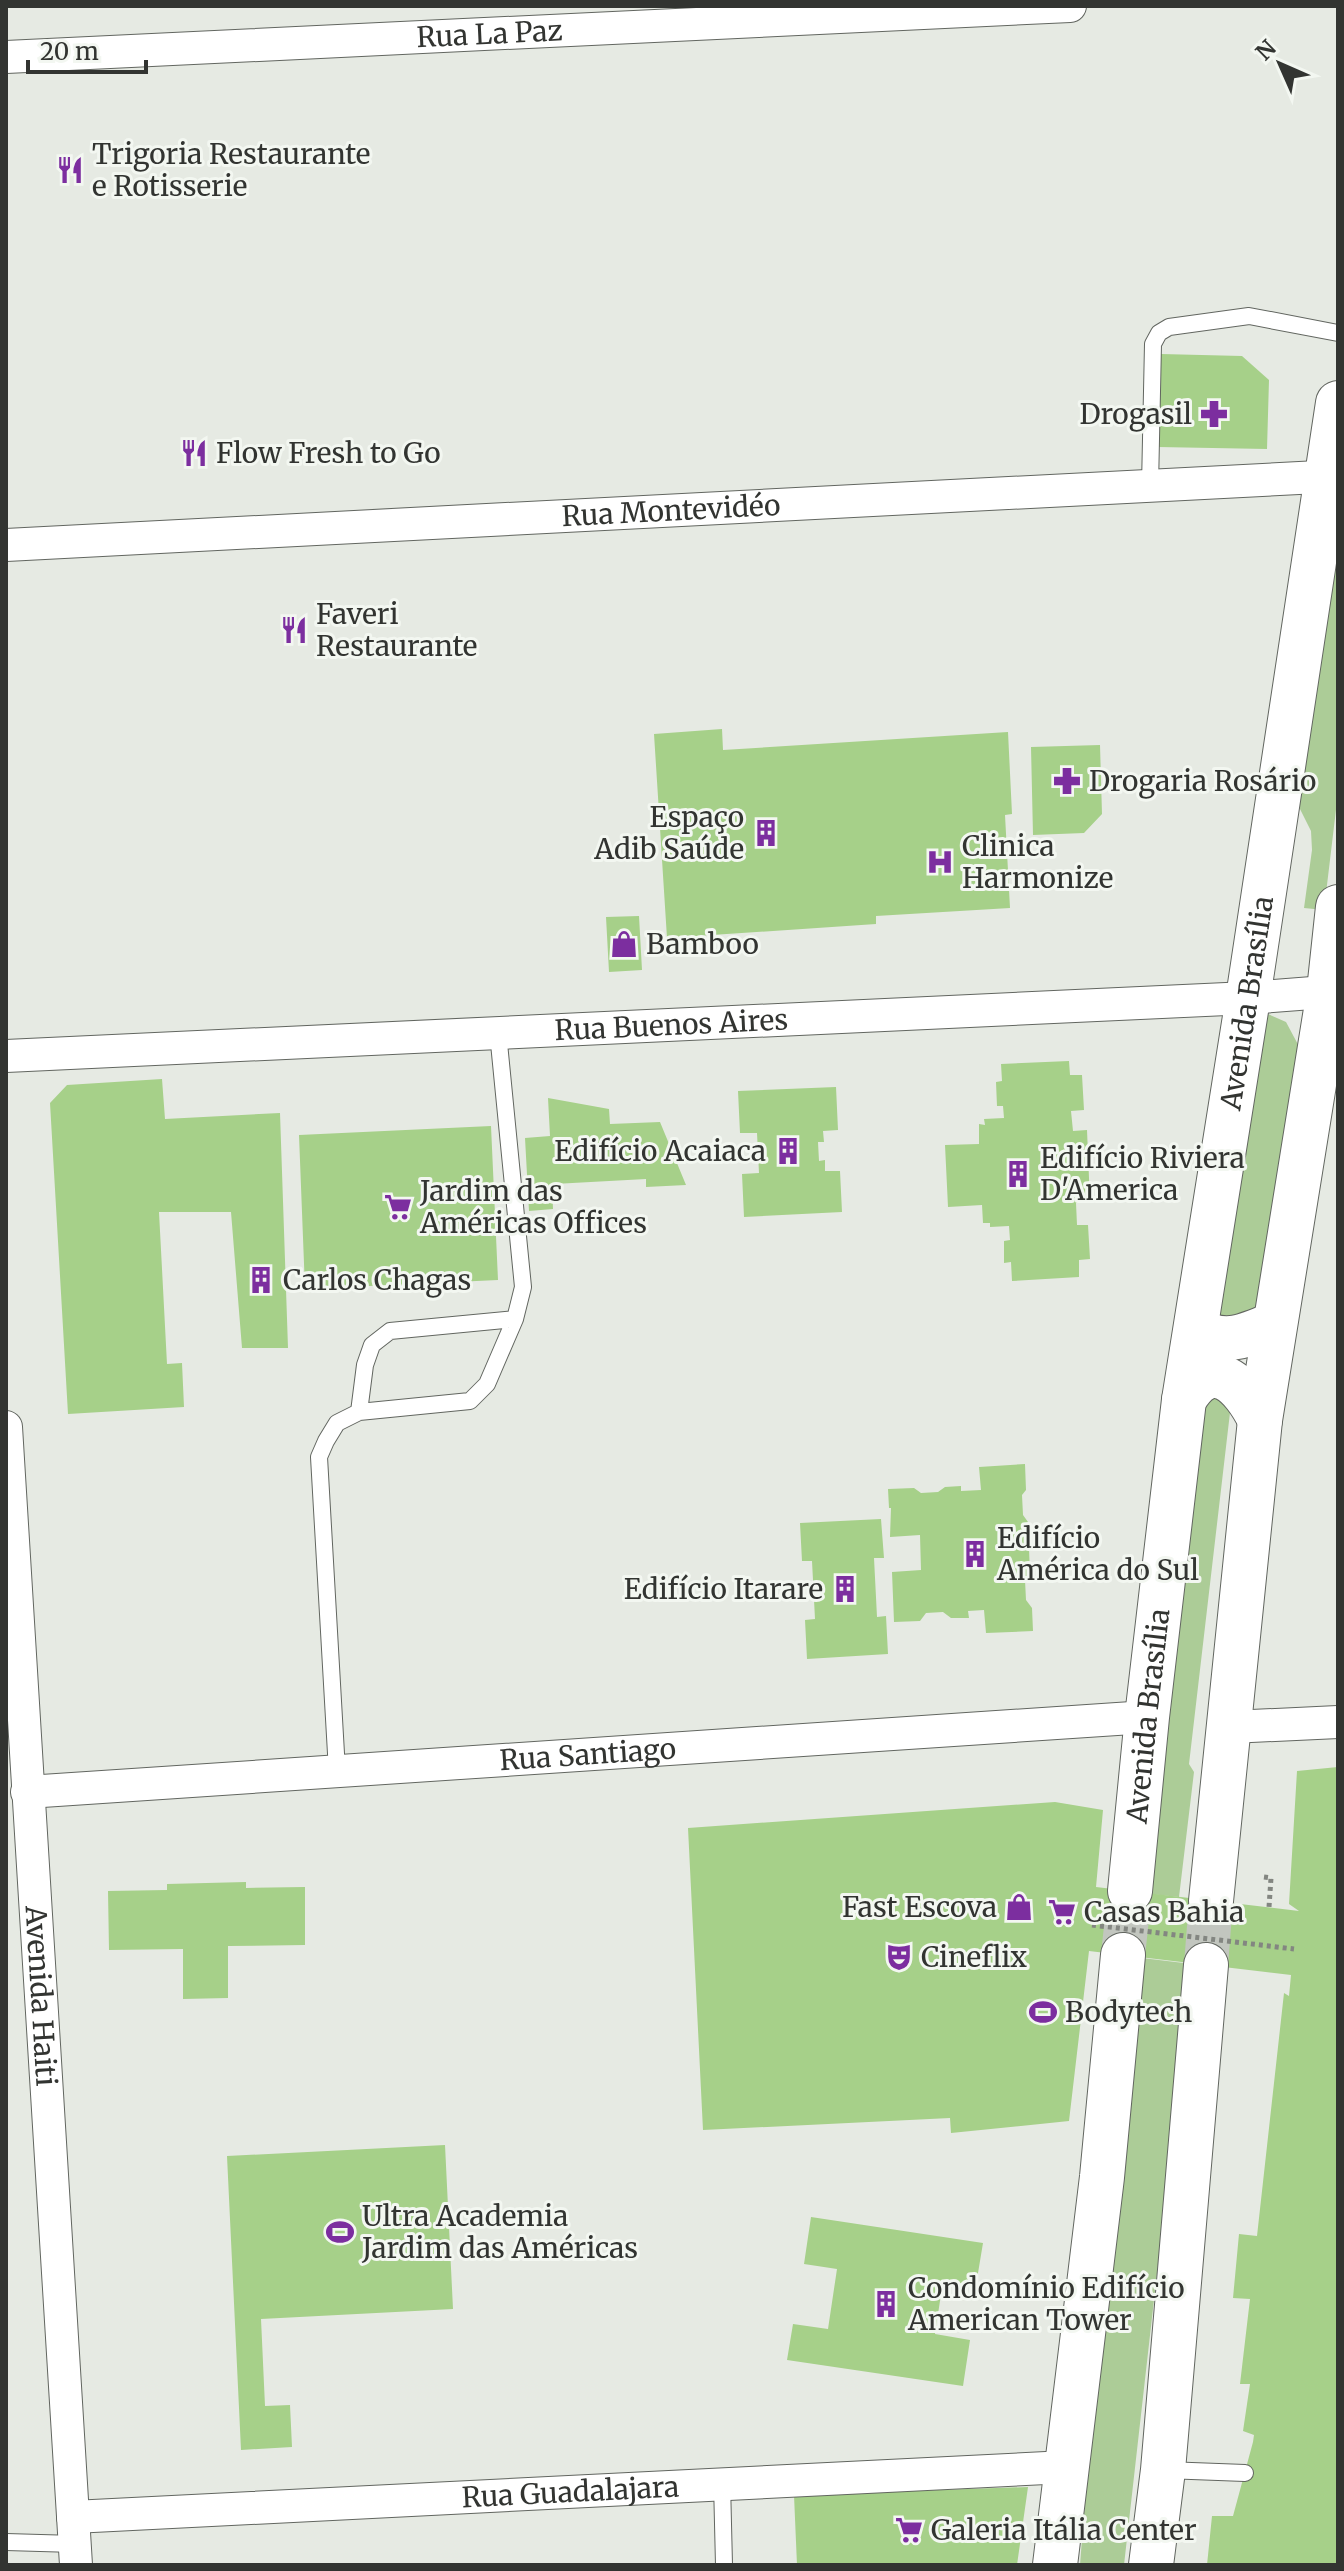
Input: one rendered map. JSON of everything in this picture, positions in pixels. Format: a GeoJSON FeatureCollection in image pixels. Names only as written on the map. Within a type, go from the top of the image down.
{"type":"FeatureCollection","features":[{"type":"Feature","properties":{"kind":"street","name":"Rua La Paz"},"geometry":{"type":"LineString","coordinates":[[6,57],[1070,6]]}},
{"type":"Feature","properties":{"kind":"street","name":"Avenida Brasília"},"geometry":{"type":"LineString","coordinates":[[1130,1891],[1184,1400],[1332,476],[1338,403]]}},
{"type":"Feature","properties":{"kind":"street","name":"Rua Montevidéo"},"geometry":{"type":"LineString","coordinates":[[6,545],[1332,476]]}},
{"type":"Feature","properties":{"kind":"street"},"geometry":{"type":"LineString","coordinates":[[1211,1901],[1260,1420],[1274,1324],[1334,991],[1338,907]]}},
{"type":"Feature","properties":{"kind":"street","name":"Rua Buenos Aires"},"geometry":{"type":"LineString","coordinates":[[6,1056],[1248,998],[1334,991]]}},
{"type":"Feature","properties":{"kind":"street"},"geometry":{"type":"LineString","coordinates":[[1196,1330],[1212,1338],[1228,1339],[1246,1336],[1274,1324]]}},
{"type":"Feature","properties":{"kind":"street"},"geometry":{"type":"LineString","coordinates":[[1184,1400],[1193,1385],[1208,1377],[1221,1376],[1232,1381],[1250,1399],[1260,1420]]}},
{"type":"Feature","properties":{"kind":"street","name":"Avenida Haiti"},"geometry":{"type":"LineString","coordinates":[[6,1427],[75,2542]]}},
{"type":"Feature","properties":{"kind":"street","name":"Rua Santiago"},"geometry":{"type":"LineString","coordinates":[[27,1792],[1147,1717]]}},
{"type":"Feature","properties":{"kind":"street"},"geometry":{"type":"LineString","coordinates":[[1230,1727],[1338,1722]]}},
{"type":"Feature","properties":{"kind":"street"},"geometry":{"type":"LineString","coordinates":[[1055,2565],[1102,2177],[1123,1955]]}},
{"type":"Feature","properties":{"kind":"street"},"geometry":{"type":"LineString","coordinates":[[1151,2565],[1163,2470],[1206,1965]]}},
{"type":"Feature","properties":{"kind":"street","name":"Rua Guadalajara"},"geometry":{"type":"LineString","coordinates":[[75,2542],[722,2482],[1066,2467]]}},
{"type":"Feature","properties":{"kind":"lane"},"geometry":{"type":"LineString","coordinates":[[1150,486],[1153,344],[1159,333],[1169,327],[1249,316],[1338,333]]}},
{"type":"Feature","properties":{"kind":"lane"},"geometry":{"type":"LineString","coordinates":[[337,1771],[319,1457],[337,1423],[359,1412],[470,1401],[487,1384],[515,1319],[523,1287],[498,1033]]}},
{"type":"Feature","properties":{"kind":"lane"},"geometry":{"type":"LineString","coordinates":[[359,1412],[365,1365],[372,1345],[390,1331],[515,1319]]}},
{"type":"Feature","properties":{"kind":"lane"},"geometry":{"type":"LineString","coordinates":[[1163,2470],[1245,2473]]}},
{"type":"Feature","properties":{"kind":"lane"},"geometry":{"type":"LineString","coordinates":[[722,2482],[724,2565]]}},
{"type":"Feature","properties":{"kind":"lane"},"geometry":{"type":"LineString","coordinates":[[6,2542],[75,2542]]}},
{"type":"Feature","properties":{"kind":"path"},"geometry":{"type":"LineString","coordinates":[[1264,1877],[1271,1878],[1269,1907]]}},
{"type":"Feature","properties":{"kind":"path"},"geometry":{"type":"LineString","coordinates":[[1092,1925],[1294,1949]]}},
{"type":"Feature","properties":{"kind":"green space"},"geometry":{"type":"Polygon","coordinates":[[[1338,534],[1338,793],[1324,910],[1304,908],[1312,850],[1311,831],[1297,803],[1338,534]]]}},
{"type":"Feature","properties":{"kind":"green space"},"geometry":{"type":"Polygon","coordinates":[[[1261,1011],[1286,1022],[1302,1052],[1257,1315],[1216,1330],[1261,1011]]]}},
{"type":"Feature","properties":{"kind":"green space"},"geometry":{"type":"Polygon","coordinates":[[[1206,1394],[1231,1404],[1189,1764],[1194,1772],[1179,1897],[1141,1893],[1206,1394]]]}},
{"type":"Feature","properties":{"kind":"green space"},"geometry":{"type":"Polygon","coordinates":[[[1142,1958],[1192,1964],[1124,2565],[1080,2565],[1085,2501],[1079,2487],[1142,1958]]]}},
{"type":"Feature","properties":{"kind":"building","name":"Drogasil"},"geometry":{"type":"Polygon","coordinates":[[[1161,354],[1242,356],[1269,380],[1267,449],[1158,447],[1161,354]]]}},
{"type":"Feature","properties":{"kind":"building","name":"Espaço Adib Saúde"},"geometry":{"type":"Polygon","coordinates":[[[722,729],[723,750],[1008,732],[1012,814],[1005,815],[1010,908],[876,916],[876,924],[667,938],[654,734],[722,729]]]}},
{"type":"Feature","properties":{"kind":"building","name":"Drogaria Rosário"},"geometry":{"type":"Polygon","coordinates":[[[1100,745],[1102,814],[1084,833],[1033,835],[1031,747],[1100,745]]]}},
{"type":"Feature","properties":{"kind":"building","name":"Bamboo"},"geometry":{"type":"Polygon","coordinates":[[[639,916],[642,970],[609,972],[606,917],[639,916]]]}},
{"type":"Feature","properties":{"kind":"building","name":"Edifício Riviera D'America"},"geometry":{"type":"Polygon","coordinates":[[[1069,1061],[1070,1075],[1082,1075],[1084,1110],[1071,1111],[1073,1131],[1087,1130],[1090,1202],[1076,1203],[1077,1225],[1088,1225],[1090,1259],[1079,1260],[1079,1277],[1012,1281],[1011,1262],[1004,1263],[1004,1241],[1010,1240],[1009,1226],[990,1227],[990,1223],[983,1223],[982,1205],[948,1207],[945,1145],[979,1144],[979,1124],[985,1125],[984,1119],[1004,1118],[1003,1106],[997,1106],[996,1082],[1002,1081],[1001,1064],[1069,1061]]]}},
{"type":"Feature","properties":{"kind":"building"},"geometry":{"type":"Polygon","coordinates":[[[162,1079],[165,1119],[280,1113],[288,1348],[242,1348],[231,1212],[159,1212],[167,1364],[182,1363],[184,1407],[68,1414],[50,1103],[67,1085],[162,1079]]]}},
{"type":"Feature","properties":{"kind":"building","name":"Edifício Acaiaca"},"geometry":{"type":"Polygon","coordinates":[[[836,1087],[838,1130],[823,1131],[824,1142],[818,1142],[819,1161],[825,1160],[825,1171],[840,1171],[842,1212],[744,1217],[742,1174],[759,1173],[757,1133],[740,1133],[738,1091],[836,1087]]]}},
{"type":"Feature","properties":{"kind":"building"},"geometry":{"type":"Polygon","coordinates":[[[548,1098],[609,1109],[610,1124],[660,1122],[686,1185],[646,1187],[646,1179],[554,1184],[553,1209],[529,1211],[525,1138],[550,1136],[548,1098]]]}},
{"type":"Feature","properties":{"kind":"building","name":"Jardim das Américas Offices"},"geometry":{"type":"Polygon","coordinates":[[[491,1126],[498,1280],[305,1289],[299,1135],[491,1126]]]}},
{"type":"Feature","properties":{"kind":"building","name":"Edifício América do Sul"},"geometry":{"type":"Polygon","coordinates":[[[1025,1464],[1026,1490],[1022,1495],[1023,1515],[1028,1522],[1030,1574],[1025,1580],[1026,1600],[1032,1608],[1033,1631],[986,1633],[984,1610],[968,1611],[969,1618],[951,1618],[943,1612],[926,1613],[920,1621],[894,1622],[892,1572],[921,1570],[920,1535],[890,1537],[888,1489],[914,1488],[921,1493],[961,1486],[961,1491],[981,1490],[979,1467],[1025,1464]]]}},
{"type":"Feature","properties":{"kind":"building","name":"Edifício Itarare"},"geometry":{"type":"Polygon","coordinates":[[[881,1519],[884,1558],[874,1558],[877,1617],[886,1616],[888,1654],[807,1659],[805,1620],[815,1619],[812,1561],[802,1561],[800,1523],[881,1519]]]}},
{"type":"Feature","properties":{"kind":"building"},"geometry":{"type":"Polygon","coordinates":[[[1338,1767],[1338,2565],[1207,2565],[1212,2516],[1233,2516],[1254,2435],[1243,2431],[1250,2384],[1240,2384],[1250,2299],[1233,2298],[1239,2234],[1257,2236],[1284,1993],[1289,1996],[1291,1975],[1089,1951],[1069,2121],[951,2133],[950,2118],[703,2130],[688,1828],[1055,1802],[1103,1810],[1096,1887],[1299,1911],[1289,1904],[1297,1771],[1338,1767]]]}},
{"type":"Feature","properties":{"kind":"building"},"geometry":{"type":"Polygon","coordinates":[[[246,1882],[246,1888],[305,1887],[305,1945],[228,1946],[228,1998],[183,1999],[183,1949],[109,1950],[108,1891],[167,1890],[167,1884],[246,1882]]]}},
{"type":"Feature","properties":{"kind":"building","name":"Ultra Academia Jardim das Américas"},"geometry":{"type":"Polygon","coordinates":[[[445,2145],[453,2309],[261,2319],[265,2406],[290,2405],[292,2447],[241,2450],[227,2156],[445,2145]]]}},
{"type":"Feature","properties":{"kind":"building","name":"Condomínio Edifício American Tower"},"geometry":{"type":"Polygon","coordinates":[[[811,2217],[983,2243],[976,2285],[943,2281],[935,2334],[970,2340],[963,2386],[787,2360],[793,2324],[828,2329],[837,2269],[804,2264],[811,2217]]]}},
{"type":"Feature","properties":{"kind":"building","name":"Galeria Itália Center"},"geometry":{"type":"Polygon","coordinates":[[[1028,2487],[1017,2565],[797,2565],[794,2495],[1028,2487]]]}},
{"type":"Feature","properties":{"kind":"tunnel"},"geometry":{"type":"LineString","coordinates":[[1123,1955],[1130,1891]]}},
{"type":"Feature","properties":{"kind":"tunnel"},"geometry":{"type":"LineString","coordinates":[[1206,1965],[1211,1901]]}},
{"type":"Feature","properties":{"kind":"place","name":"Trigoria Restaurante e Rotisserie"},"geometry":{"type":"Point","coordinates":[70,170]}},
{"type":"Feature","properties":{"kind":"place","name":"Drogasil"},"geometry":{"type":"Point","coordinates":[1214,414]}},
{"type":"Feature","properties":{"kind":"place","name":"Flow Fresh to Go"},"geometry":{"type":"Point","coordinates":[194,453]}},
{"type":"Feature","properties":{"kind":"place","name":"Faveri Restaurante"},"geometry":{"type":"Point","coordinates":[294,630]}},
{"type":"Feature","properties":{"kind":"place","name":"Drogaria Rosário"},"geometry":{"type":"Point","coordinates":[1067,781]}},
{"type":"Feature","properties":{"kind":"place","name":"Espaço Adib Saúde"},"geometry":{"type":"Point","coordinates":[766,833]}},
{"type":"Feature","properties":{"kind":"place","name":"Clinica Harmonize"},"geometry":{"type":"Point","coordinates":[940,862]}},
{"type":"Feature","properties":{"kind":"place","name":"Bamboo"},"geometry":{"type":"Point","coordinates":[624,944]}},
{"type":"Feature","properties":{"kind":"place","name":"Edifício Acaiaca"},"geometry":{"type":"Point","coordinates":[788,1151]}},
{"type":"Feature","properties":{"kind":"place","name":"Edifício Riviera D'America"},"geometry":{"type":"Point","coordinates":[1018,1174]}},
{"type":"Feature","properties":{"kind":"place","name":"Jardim das Américas Offices"},"geometry":{"type":"Point","coordinates":[398,1207]}},
{"type":"Feature","properties":{"kind":"place","name":"Carlos Chagas"},"geometry":{"type":"Point","coordinates":[261,1280]}},
{"type":"Feature","properties":{"kind":"place","name":"Edifício América do Sul"},"geometry":{"type":"Point","coordinates":[975,1554]}},
{"type":"Feature","properties":{"kind":"place","name":"Edifício Itarare"},"geometry":{"type":"Point","coordinates":[845,1589]}},
{"type":"Feature","properties":{"kind":"place","name":"Fast Escova"},"geometry":{"type":"Point","coordinates":[1019,1907]}},
{"type":"Feature","properties":{"kind":"place","name":"Casas Bahia"},"geometry":{"type":"Point","coordinates":[1062,1912]}},
{"type":"Feature","properties":{"kind":"place","name":"Cineflix"},"geometry":{"type":"Point","coordinates":[899,1957]}},
{"type":"Feature","properties":{"kind":"place","name":"Bodytech"},"geometry":{"type":"Point","coordinates":[1043,2012]}},
{"type":"Feature","properties":{"kind":"place","name":"Ultra Academia Jardim das Américas"},"geometry":{"type":"Point","coordinates":[340,2232]}},
{"type":"Feature","properties":{"kind":"place","name":"Condomínio Edifício American Tower"},"geometry":{"type":"Point","coordinates":[886,2304]}},
{"type":"Feature","properties":{"kind":"place","name":"Galeria Itália Center"},"geometry":{"type":"Point","coordinates":[909,2530]}}]}
